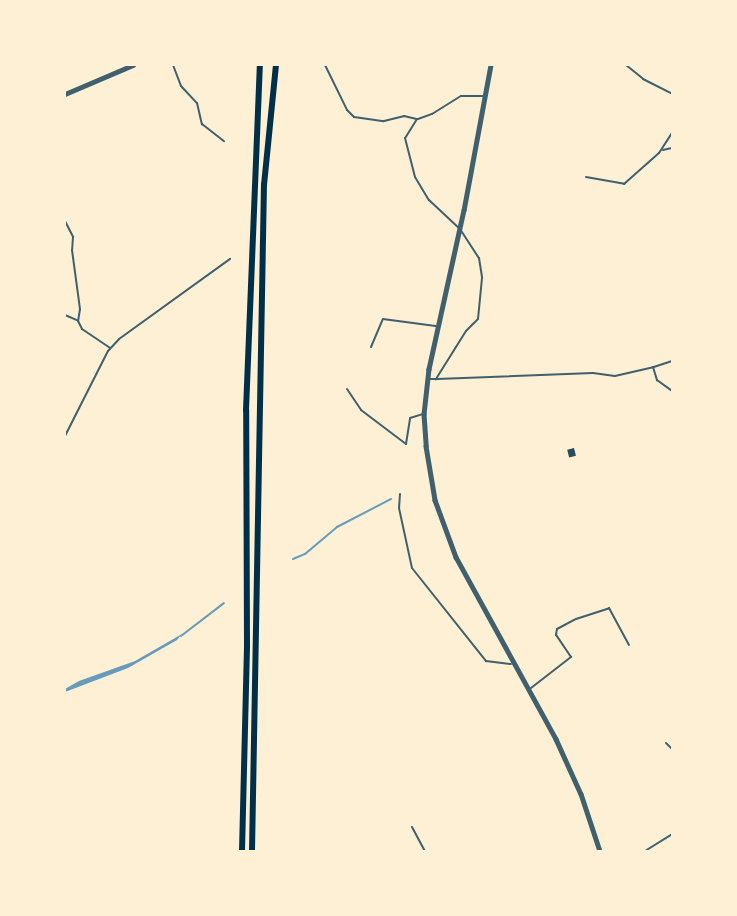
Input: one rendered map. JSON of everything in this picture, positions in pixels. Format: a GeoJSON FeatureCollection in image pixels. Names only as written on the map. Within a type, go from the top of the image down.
{"type":"FeatureCollection","features":[{"type":"Feature","properties":{"kind":"highway"},"geometry":{"type":"LineString","coordinates":[[242,851],[247,645],[245,437],[260,65]]}},
{"type":"Feature","properties":{"kind":"highway"},"geometry":{"type":"LineString","coordinates":[[252,851],[263,198],[266,141],[276,65]]}},
{"type":"Feature","properties":{"kind":"street"},"geometry":{"type":"LineString","coordinates":[[65,94],[133,65]]}},
{"type":"Feature","properties":{"kind":"street"},"geometry":{"type":"LineString","coordinates":[[491,65],[428,379],[424,414],[429,473],[444,529],[456,557],[530,689],[570,769],[600,851]]}},
{"type":"Feature","properties":{"kind":"lane"},"geometry":{"type":"LineString","coordinates":[[173,65],[181,86],[197,103],[202,124],[224,141]]}},
{"type":"Feature","properties":{"kind":"lane"},"geometry":{"type":"LineString","coordinates":[[324,65],[347,110],[354,117],[384,121],[404,116],[417,119],[432,114],[461,96],[485,96]]}},
{"type":"Feature","properties":{"kind":"lane"},"geometry":{"type":"LineString","coordinates":[[625,65],[643,79],[672,94]]}},
{"type":"Feature","properties":{"kind":"lane"},"geometry":{"type":"LineString","coordinates":[[417,119],[405,138],[415,177],[429,200],[460,229],[481,265],[478,319],[466,331],[436,379]]}},
{"type":"Feature","properties":{"kind":"lane"},"geometry":{"type":"LineString","coordinates":[[586,177],[624,184],[660,151],[672,133]]}},
{"type":"Feature","properties":{"kind":"lane"},"geometry":{"type":"LineString","coordinates":[[660,151],[672,149]]}},
{"type":"Feature","properties":{"kind":"lane"},"geometry":{"type":"LineString","coordinates":[[65,221],[73,237],[72,250],[80,309],[78,321],[82,329],[110,349]]}},
{"type":"Feature","properties":{"kind":"lane"},"geometry":{"type":"LineString","coordinates":[[65,436],[110,349],[166,303],[230,259]]}},
{"type":"Feature","properties":{"kind":"lane"},"geometry":{"type":"LineString","coordinates":[[65,315],[78,321]]}},
{"type":"Feature","properties":{"kind":"lane"},"geometry":{"type":"LineString","coordinates":[[371,347],[383,319],[438,326]]}},
{"type":"Feature","properties":{"kind":"lane"},"geometry":{"type":"LineString","coordinates":[[428,379],[593,373],[615,376],[672,361]]}},
{"type":"Feature","properties":{"kind":"lane"},"geometry":{"type":"LineString","coordinates":[[653,367],[657,380],[672,391]]}},
{"type":"Feature","properties":{"kind":"lane"},"geometry":{"type":"LineString","coordinates":[[347,389],[361,410],[406,444],[410,418],[424,414]]}},
{"type":"Feature","properties":{"kind":"lane"},"geometry":{"type":"LineString","coordinates":[[400,494],[400,508],[412,568],[486,661],[516,664]]}},
{"type":"Feature","properties":{"kind":"lane"},"geometry":{"type":"LineString","coordinates":[[530,689],[571,657],[555,635],[556,629],[576,619],[609,608],[629,645]]}},
{"type":"Feature","properties":{"kind":"lane"},"geometry":{"type":"LineString","coordinates":[[666,743],[672,749]]}},
{"type":"Feature","properties":{"kind":"lane"},"geometry":{"type":"LineString","coordinates":[[412,827],[425,851]]}},
{"type":"Feature","properties":{"kind":"lane"},"geometry":{"type":"LineString","coordinates":[[645,851],[672,834]]}},
{"type":"Feature","properties":{"kind":"water"},"geometry":{"type":"Polygon","coordinates":[[[182,634],[177,640],[128,668],[65,692],[65,689],[79,681],[135,661],[182,634]]]}},
{"type":"Feature","properties":{"kind":"building"},"geometry":{"type":"Polygon","coordinates":[[[574,448],[576,456],[569,457],[567,450],[574,448]]]}},
{"type":"Feature","properties":{"kind":"waterway"},"geometry":{"type":"LineString","coordinates":[[293,559],[305,554],[337,527],[391,499]]}},
{"type":"Feature","properties":{"kind":"waterway"},"geometry":{"type":"LineString","coordinates":[[181,636],[224,603]]}}]}
